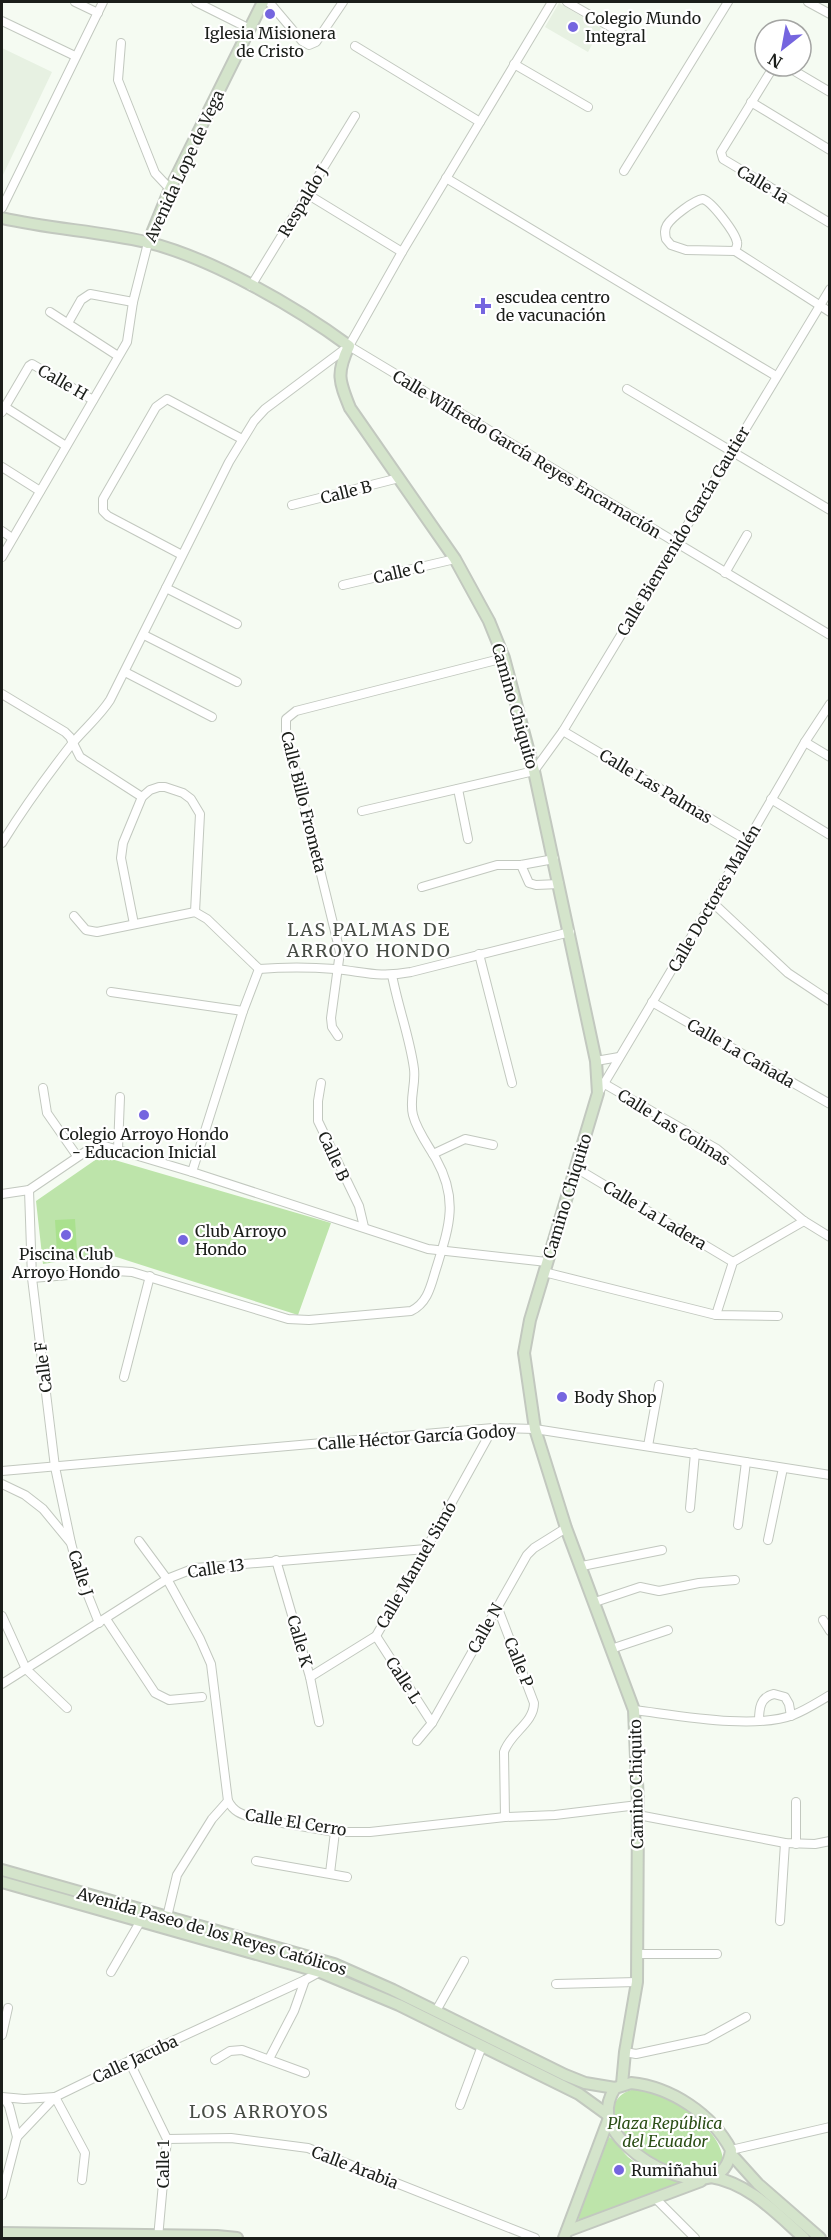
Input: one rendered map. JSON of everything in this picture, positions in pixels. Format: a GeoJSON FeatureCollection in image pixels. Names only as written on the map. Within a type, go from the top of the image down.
{"type":"FeatureCollection","features":[{"type":"Feature","properties":{"kind":"main road","name":"Avenida Lope de Vega"},"geometry":{"type":"LineString","coordinates":[[147,243],[170,189],[263,2]]}},
{"type":"Feature","properties":{"kind":"main road"},"geometry":{"type":"LineString","coordinates":[[2,218],[147,243],[211,266],[330,331],[349,346]]}},
{"type":"Feature","properties":{"kind":"main road","name":"Camino Chiquito"},"geometry":{"type":"LineString","coordinates":[[349,346],[340,363],[339,381],[350,408],[455,559],[489,621],[504,658],[534,771],[596,1060],[600,1088],[545,1267],[530,1320],[524,1353],[535,1429],[566,1528],[634,1710],[638,1810],[637,1982],[619,2086]]}},
{"type":"Feature","properties":{"kind":"main road","name":"Avenida Paseo de los Reyes Católicos"},"geometry":{"type":"LineString","coordinates":[[2,1870],[333,1964],[482,2046],[579,2094],[608,2116]]}},
{"type":"Feature","properties":{"kind":"main road","name":"Avenida Paseo de los Reyes Católicos"},"geometry":{"type":"LineString","coordinates":[[2,1881],[320,1972],[436,2011],[585,2083],[619,2086]]}},
{"type":"Feature","properties":{"kind":"main road"},"geometry":{"type":"LineString","coordinates":[[120,1916],[123,1904]]}},
{"type":"Feature","properties":{"kind":"main road"},"geometry":{"type":"LineString","coordinates":[[565,2235],[608,2116],[608,2104],[619,2086],[645,2085],[677,2098],[710,2122],[758,2184],[820,2238]]}},
{"type":"Feature","properties":{"kind":"main road"},"geometry":{"type":"LineString","coordinates":[[608,2116],[618,2135],[649,2163],[668,2172],[728,2180],[744,2188],[804,2238]]}},
{"type":"Feature","properties":{"kind":"main road"},"geometry":{"type":"LineString","coordinates":[[565,2235],[707,2179],[725,2165],[731,2152]]}},
{"type":"Feature","properties":{"kind":"main road"},"geometry":{"type":"LineString","coordinates":[[2,2233],[237,2238]]}},
{"type":"Feature","properties":{"kind":"street"},"geometry":{"type":"LineString","coordinates":[[75,2],[98,13]]}},
{"type":"Feature","properties":{"kind":"street"},"geometry":{"type":"LineString","coordinates":[[2,208],[103,2]]}},
{"type":"Feature","properties":{"kind":"street"},"geometry":{"type":"LineString","coordinates":[[196,2],[250,29]]}},
{"type":"Feature","properties":{"kind":"street"},"geometry":{"type":"LineString","coordinates":[[269,2],[302,41],[309,45],[316,42],[343,2]]}},
{"type":"Feature","properties":{"kind":"street"},"geometry":{"type":"LineString","coordinates":[[2,843],[25,806],[74,742],[102,713],[144,635],[182,555],[254,421],[265,409],[349,346],[402,252],[552,2]]}},
{"type":"Feature","properties":{"kind":"street"},"geometry":{"type":"LineString","coordinates":[[567,2],[628,37]]}},
{"type":"Feature","properties":{"kind":"street"},"geometry":{"type":"LineString","coordinates":[[624,171],[728,2]]}},
{"type":"Feature","properties":{"kind":"street"},"geometry":{"type":"LineString","coordinates":[[808,2],[830,14]]}},
{"type":"Feature","properties":{"kind":"street"},"geometry":{"type":"LineString","coordinates":[[2,21],[75,56]]}},
{"type":"Feature","properties":{"kind":"street"},"geometry":{"type":"LineString","coordinates":[[121,44],[118,80],[155,173],[170,189]]}},
{"type":"Feature","properties":{"kind":"street"},"geometry":{"type":"LineString","coordinates":[[355,46],[480,122]]}},
{"type":"Feature","properties":{"kind":"street"},"geometry":{"type":"LineString","coordinates":[[514,64],[588,107]]}},
{"type":"Feature","properties":{"kind":"street","name":"Calle 1a"},"geometry":{"type":"LineString","coordinates":[[766,78],[721,152],[723,159],[830,224]]}},
{"type":"Feature","properties":{"kind":"street"},"geometry":{"type":"LineString","coordinates":[[806,78],[830,92]]}},
{"type":"Feature","properties":{"kind":"street"},"geometry":{"type":"LineString","coordinates":[[751,102],[830,150]]}},
{"type":"Feature","properties":{"kind":"street","name":"Respaldo J"},"geometry":{"type":"LineString","coordinates":[[251,286],[355,116]]}},
{"type":"Feature","properties":{"kind":"street"},"geometry":{"type":"LineString","coordinates":[[446,178],[776,376]]}},
{"type":"Feature","properties":{"kind":"street"},"geometry":{"type":"LineString","coordinates":[[307,194],[402,252]]}},
{"type":"Feature","properties":{"kind":"street"},"geometry":{"type":"LineString","coordinates":[[735,251],[737,246],[735,237],[707,200],[694,201],[665,228],[666,239],[678,248],[735,251],[830,312]]}},
{"type":"Feature","properties":{"kind":"street","name":"Avenida Lope de Vega"},"geometry":{"type":"LineString","coordinates":[[2,557],[126,342],[147,243]]}},
{"type":"Feature","properties":{"kind":"street","name":"Calle Bienvenido García Gautier"},"geometry":{"type":"LineString","coordinates":[[534,771],[563,731],[830,289]]}},
{"type":"Feature","properties":{"kind":"street"},"geometry":{"type":"LineString","coordinates":[[68,323],[81,300],[90,294],[133,302]]}},
{"type":"Feature","properties":{"kind":"street"},"geometry":{"type":"LineString","coordinates":[[50,312],[118,356]]}},
{"type":"Feature","properties":{"kind":"street","name":"Calle Wilfredo García Reyes Encarnación"},"geometry":{"type":"LineString","coordinates":[[349,346],[830,635]]}},
{"type":"Feature","properties":{"kind":"street","name":"Calle H"},"geometry":{"type":"LineString","coordinates":[[3,410],[32,364],[93,400]]}},
{"type":"Feature","properties":{"kind":"street"},"geometry":{"type":"LineString","coordinates":[[627,389],[830,510]]}},
{"type":"Feature","properties":{"kind":"street"},"geometry":{"type":"LineString","coordinates":[[182,555],[108,516],[103,510],[103,499],[156,407],[167,399],[242,440]]}},
{"type":"Feature","properties":{"kind":"street"},"geometry":{"type":"LineString","coordinates":[[3,410],[66,446]]}},
{"type":"Feature","properties":{"kind":"street"},"geometry":{"type":"LineString","coordinates":[[2,467],[40,491]]}},
{"type":"Feature","properties":{"kind":"street","name":"Calle B"},"geometry":{"type":"LineString","coordinates":[[292,505],[399,478]]}},
{"type":"Feature","properties":{"kind":"street"},"geometry":{"type":"LineString","coordinates":[[2,531],[12,538]]}},
{"type":"Feature","properties":{"kind":"street"},"geometry":{"type":"LineString","coordinates":[[725,573],[747,536]]}},
{"type":"Feature","properties":{"kind":"street","name":"Calle C"},"geometry":{"type":"LineString","coordinates":[[343,585],[455,559]]}},
{"type":"Feature","properties":{"kind":"street"},"geometry":{"type":"LineString","coordinates":[[166,588],[237,624]]}},
{"type":"Feature","properties":{"kind":"street"},"geometry":{"type":"LineString","coordinates":[[144,635],[237,681]]}},
{"type":"Feature","properties":{"kind":"street","name":"Calle Billo Frometa"},"geometry":{"type":"LineString","coordinates":[[338,1036],[332,1027],[331,1018],[340,952],[286,731],[286,719],[296,711],[504,658]]}},
{"type":"Feature","properties":{"kind":"street"},"geometry":{"type":"LineString","coordinates":[[125,672],[212,717]]}},
{"type":"Feature","properties":{"kind":"street"},"geometry":{"type":"LineString","coordinates":[[2,694],[64,732],[74,742],[76,752],[80,757],[142,797]]}},
{"type":"Feature","properties":{"kind":"street","name":"Calle Doctores Mallén"},"geometry":{"type":"LineString","coordinates":[[600,1088],[805,742],[830,704]]}},
{"type":"Feature","properties":{"kind":"street","name":"Calle Las Palmas"},"geometry":{"type":"LineString","coordinates":[[563,731],[748,841]]}},
{"type":"Feature","properties":{"kind":"street"},"geometry":{"type":"LineString","coordinates":[[805,742],[830,757]]}},
{"type":"Feature","properties":{"kind":"street"},"geometry":{"type":"LineString","coordinates":[[362,811],[534,771]]}},
{"type":"Feature","properties":{"kind":"street"},"geometry":{"type":"LineString","coordinates":[[134,924],[121,858],[123,843],[142,797],[150,790],[165,787],[183,792],[199,808],[201,820],[195,912]]}},
{"type":"Feature","properties":{"kind":"street"},"geometry":{"type":"LineString","coordinates":[[458,789],[468,839]]}},
{"type":"Feature","properties":{"kind":"street"},"geometry":{"type":"LineString","coordinates":[[771,799],[830,835]]}},
{"type":"Feature","properties":{"kind":"street"},"geometry":{"type":"LineString","coordinates":[[422,887],[497,865],[521,865],[554,859]]}},
{"type":"Feature","properties":{"kind":"street"},"geometry":{"type":"LineString","coordinates":[[521,865],[529,883],[559,884]]}},
{"type":"Feature","properties":{"kind":"street"},"geometry":{"type":"LineString","coordinates":[[712,902],[788,973],[830,1001]]}},
{"type":"Feature","properties":{"kind":"street"},"geometry":{"type":"LineString","coordinates":[[74,916],[83,927],[93,932],[195,912],[207,919],[259,969],[295,966],[338,969],[372,975],[392,975],[570,932]]}},
{"type":"Feature","properties":{"kind":"street"},"geometry":{"type":"LineString","coordinates":[[479,954],[512,1083]]}},
{"type":"Feature","properties":{"kind":"street"},"geometry":{"type":"LineString","coordinates":[[192,1172],[243,1011],[259,969]]}},
{"type":"Feature","properties":{"kind":"street"},"geometry":{"type":"LineString","coordinates":[[32,1278],[116,1271],[150,1276],[288,1319],[319,1319],[411,1311],[417,1308],[428,1293],[441,1252],[451,1207],[447,1184],[414,1118],[411,1105],[413,1066],[392,975]]}},
{"type":"Feature","properties":{"kind":"street"},"geometry":{"type":"LineString","coordinates":[[111,992],[243,1011]]}},
{"type":"Feature","properties":{"kind":"street","name":"Calle La Cañada"},"geometry":{"type":"LineString","coordinates":[[652,1002],[830,1104]]}},
{"type":"Feature","properties":{"kind":"street"},"geometry":{"type":"LineString","coordinates":[[596,1060],[619,1057]]}},
{"type":"Feature","properties":{"kind":"street","name":"Calle B"},"geometry":{"type":"LineString","coordinates":[[321,1083],[318,1121],[359,1206],[364,1227]]}},
{"type":"Feature","properties":{"kind":"street"},"geometry":{"type":"LineString","coordinates":[[43,1088],[47,1113],[77,1156]]}},
{"type":"Feature","properties":{"kind":"street","name":"Calle Las Colinas"},"geometry":{"type":"LineString","coordinates":[[600,1088],[717,1149],[804,1221],[830,1237]]}},
{"type":"Feature","properties":{"kind":"street"},"geometry":{"type":"LineString","coordinates":[[118,1149],[120,1096]]}},
{"type":"Feature","properties":{"kind":"street"},"geometry":{"type":"LineString","coordinates":[[433,1154],[465,1139],[494,1145]]}},
{"type":"Feature","properties":{"kind":"street"},"geometry":{"type":"LineString","coordinates":[[2,1194],[28,1190],[77,1156],[88,1150],[105,1146],[441,1252],[545,1267],[716,1315],[777,1316]]}},
{"type":"Feature","properties":{"kind":"street","name":"Calle La Ladera"},"geometry":{"type":"LineString","coordinates":[[576,1168],[734,1262]]}},
{"type":"Feature","properties":{"kind":"street","name":"Calle F"},"geometry":{"type":"LineString","coordinates":[[28,1190],[32,1278],[55,1467],[71,1543]]}},
{"type":"Feature","properties":{"kind":"street"},"geometry":{"type":"LineString","coordinates":[[716,1315],[734,1262],[804,1221]]}},
{"type":"Feature","properties":{"kind":"street"},"geometry":{"type":"LineString","coordinates":[[124,1377],[150,1276]]}},
{"type":"Feature","properties":{"kind":"street"},"geometry":{"type":"LineString","coordinates":[[648,1446],[659,1385]]}},
{"type":"Feature","properties":{"kind":"street","name":"Calle Héctor García Godoy"},"geometry":{"type":"LineString","coordinates":[[2,1471],[493,1428],[535,1429],[830,1475]]}},
{"type":"Feature","properties":{"kind":"street","name":"Calle Manuel Simó"},"geometry":{"type":"LineString","coordinates":[[310,1677],[376,1636],[493,1428]]}},
{"type":"Feature","properties":{"kind":"street"},"geometry":{"type":"LineString","coordinates":[[690,1508],[695,1453]]}},
{"type":"Feature","properties":{"kind":"street"},"geometry":{"type":"LineString","coordinates":[[738,1525],[746,1462]]}},
{"type":"Feature","properties":{"kind":"street"},"geometry":{"type":"LineString","coordinates":[[768,1540],[783,1468]]}},
{"type":"Feature","properties":{"kind":"street","name":"Calle J"},"geometry":{"type":"LineString","coordinates":[[2,1484],[25,1495],[43,1509],[71,1543],[79,1573],[102,1621],[155,1694],[169,1700],[202,1697]]}},
{"type":"Feature","properties":{"kind":"street","name":"Calle N"},"geometry":{"type":"LineString","coordinates":[[417,1741],[432,1723],[527,1555],[566,1528]]}},
{"type":"Feature","properties":{"kind":"street","name":"Calle El Cerro"},"geometry":{"type":"LineString","coordinates":[[139,1541],[168,1579],[201,1639],[211,1665],[228,1802],[232,1809],[253,1818],[336,1832],[370,1832],[505,1817],[638,1810],[785,1844],[830,1841]]}},
{"type":"Feature","properties":{"kind":"street","name":"Calle 13"},"geometry":{"type":"LineString","coordinates":[[2,1684],[168,1579],[195,1568],[426,1549]]}},
{"type":"Feature","properties":{"kind":"street"},"geometry":{"type":"LineString","coordinates":[[582,1566],[662,1550]]}},
{"type":"Feature","properties":{"kind":"street","name":"Calle K"},"geometry":{"type":"LineString","coordinates":[[276,1560],[310,1677],[319,1722]]}},
{"type":"Feature","properties":{"kind":"street"},"geometry":{"type":"LineString","coordinates":[[595,1602],[640,1587],[659,1591],[699,1583],[735,1580]]}},
{"type":"Feature","properties":{"kind":"street","name":"Calle P"},"geometry":{"type":"LineString","coordinates":[[497,1606],[533,1696],[534,1706],[530,1717],[510,1739],[504,1752],[505,1817]]}},
{"type":"Feature","properties":{"kind":"street"},"geometry":{"type":"LineString","coordinates":[[2,1616],[26,1669],[66,1708]]}},
{"type":"Feature","properties":{"kind":"street"},"geometry":{"type":"LineString","coordinates":[[824,1620],[830,1631]]}},
{"type":"Feature","properties":{"kind":"street"},"geometry":{"type":"LineString","coordinates":[[611,1649],[668,1630]]}},
{"type":"Feature","properties":{"kind":"street","name":"Calle L"},"geometry":{"type":"LineString","coordinates":[[376,1636],[432,1723]]}},
{"type":"Feature","properties":{"kind":"street"},"geometry":{"type":"LineString","coordinates":[[759,1721],[760,1706],[763,1700],[774,1694],[785,1697],[791,1716]]}},
{"type":"Feature","properties":{"kind":"street"},"geometry":{"type":"LineString","coordinates":[[634,1710],[704,1719],[759,1721],[791,1716],[830,1695]]}},
{"type":"Feature","properties":{"kind":"street"},"geometry":{"type":"LineString","coordinates":[[167,1917],[177,1875],[212,1819],[228,1802]]}},
{"type":"Feature","properties":{"kind":"street"},"geometry":{"type":"LineString","coordinates":[[796,1803],[796,1844]]}},
{"type":"Feature","properties":{"kind":"street"},"geometry":{"type":"LineString","coordinates":[[330,1873],[336,1832]]}},
{"type":"Feature","properties":{"kind":"street"},"geometry":{"type":"LineString","coordinates":[[780,1921],[785,1844]]}},
{"type":"Feature","properties":{"kind":"street"},"geometry":{"type":"LineString","coordinates":[[256,1861],[347,1877]]}},
{"type":"Feature","properties":{"kind":"street"},"geometry":{"type":"LineString","coordinates":[[111,1972],[140,1922]]}},
{"type":"Feature","properties":{"kind":"street"},"geometry":{"type":"LineString","coordinates":[[637,1954],[717,1953]]}},
{"type":"Feature","properties":{"kind":"street"},"geometry":{"type":"LineString","coordinates":[[436,2011],[464,1961]]}},
{"type":"Feature","properties":{"kind":"street","name":"Calle Jacuba"},"geometry":{"type":"LineString","coordinates":[[2,2195],[17,2138],[56,2097],[305,1980],[333,1964]]}},
{"type":"Feature","properties":{"kind":"street"},"geometry":{"type":"LineString","coordinates":[[270,2059],[294,2011],[305,1980]]}},
{"type":"Feature","properties":{"kind":"street"},"geometry":{"type":"LineString","coordinates":[[556,1984],[637,1982]]}},
{"type":"Feature","properties":{"kind":"street"},"geometry":{"type":"LineString","coordinates":[[2,2036],[8,2008]]}},
{"type":"Feature","properties":{"kind":"street"},"geometry":{"type":"LineString","coordinates":[[625,2052],[636,2054],[706,2039],[746,2017]]}},
{"type":"Feature","properties":{"kind":"street"},"geometry":{"type":"LineString","coordinates":[[460,2105],[482,2046]]}},
{"type":"Feature","properties":{"kind":"street"},"geometry":{"type":"LineString","coordinates":[[215,2060],[230,2051],[242,2050],[305,2073]]}},
{"type":"Feature","properties":{"kind":"street","name":"Calle 1"},"geometry":{"type":"LineString","coordinates":[[129,2061],[167,2139],[159,2237]]}},
{"type":"Feature","properties":{"kind":"street"},"geometry":{"type":"LineString","coordinates":[[3,2097],[56,2097],[85,2153],[82,2180]]}},
{"type":"Feature","properties":{"kind":"street"},"geometry":{"type":"LineString","coordinates":[[3,2097],[9,2106],[17,2138]]}},
{"type":"Feature","properties":{"kind":"street"},"geometry":{"type":"LineString","coordinates":[[731,2152],[830,2127]]}},
{"type":"Feature","properties":{"kind":"street","name":"Calle Arabia"},"geometry":{"type":"LineString","coordinates":[[167,2139],[231,2138],[308,2148],[535,2238]]}},
{"type":"Feature","properties":{"kind":"street"},"geometry":{"type":"LineString","coordinates":[[656,2199],[695,2238]]}},
{"type":"Feature","properties":{"kind":"shaded area","name":"Colegio Mundo Integral"},"geometry":{"type":"Polygon","coordinates":[[[559,3],[601,28],[588,52],[545,27],[559,3]]]}},
{"type":"Feature","properties":{"kind":"shaded area"},"geometry":{"type":"Polygon","coordinates":[[[2,48],[52,72],[2,177],[2,48]]]}},
{"type":"Feature","properties":{"kind":"shaded area","name":"Piscina Club Arroyo Hondo"},"geometry":{"type":"Polygon","coordinates":[[[75,1219],[77,1251],[57,1252],[55,1220],[75,1219]]]}},
{"type":"Feature","properties":{"kind":"green space","name":"Club Arroyo Hondo"},"geometry":{"type":"Polygon","coordinates":[[[101,1156],[331,1223],[298,1315],[107,1254],[43,1264],[36,1201],[101,1156]]]}},
{"type":"Feature","properties":{"kind":"green space","name":"Plaza República del Ecuador"},"geometry":{"type":"Polygon","coordinates":[[[636,2089],[662,2096],[690,2113],[712,2135],[720,2147],[723,2159],[709,2171],[684,2172],[655,2161],[630,2143],[615,2122],[613,2110],[620,2096],[636,2089]]]}},
{"type":"Feature","properties":{"kind":"green space"},"geometry":{"type":"Polygon","coordinates":[[[609,2137],[639,2165],[659,2175],[679,2181],[681,2184],[579,2220],[577,2215],[609,2137]]]}},
{"type":"Feature","properties":{"kind":"place","name":"Iglesia Misionera de Cristo"},"geometry":{"type":"Point","coordinates":[270,14]}},
{"type":"Feature","properties":{"kind":"place","name":"Colegio Mundo Integral"},"geometry":{"type":"Point","coordinates":[573,27]}},
{"type":"Feature","properties":{"kind":"place","name":"escudea centro de vacunación"},"geometry":{"type":"Point","coordinates":[483,306]}},
{"type":"Feature","properties":{"kind":"place","name":"Colegio Arroyo Hondo - Educacion Inicial"},"geometry":{"type":"Point","coordinates":[144,1115]}},
{"type":"Feature","properties":{"kind":"place","name":"Piscina Club Arroyo Hondo"},"geometry":{"type":"Point","coordinates":[66,1235]}},
{"type":"Feature","properties":{"kind":"place","name":"Club Arroyo Hondo"},"geometry":{"type":"Point","coordinates":[183,1240]}},
{"type":"Feature","properties":{"kind":"place","name":"Body Shop"},"geometry":{"type":"Point","coordinates":[562,1397]}},
{"type":"Feature","properties":{"kind":"place","name":"Rumiñahui"},"geometry":{"type":"Point","coordinates":[619,2170]}},
{"type":"Feature","properties":{"kind":"district","name":"LAS PALMAS DE ARROYO HONDO"},"geometry":{"type":"Point","coordinates":[369,939]}},
{"type":"Feature","properties":{"kind":"district","name":"LOS ARROYOS"},"geometry":{"type":"Point","coordinates":[259,2111]}}]}
